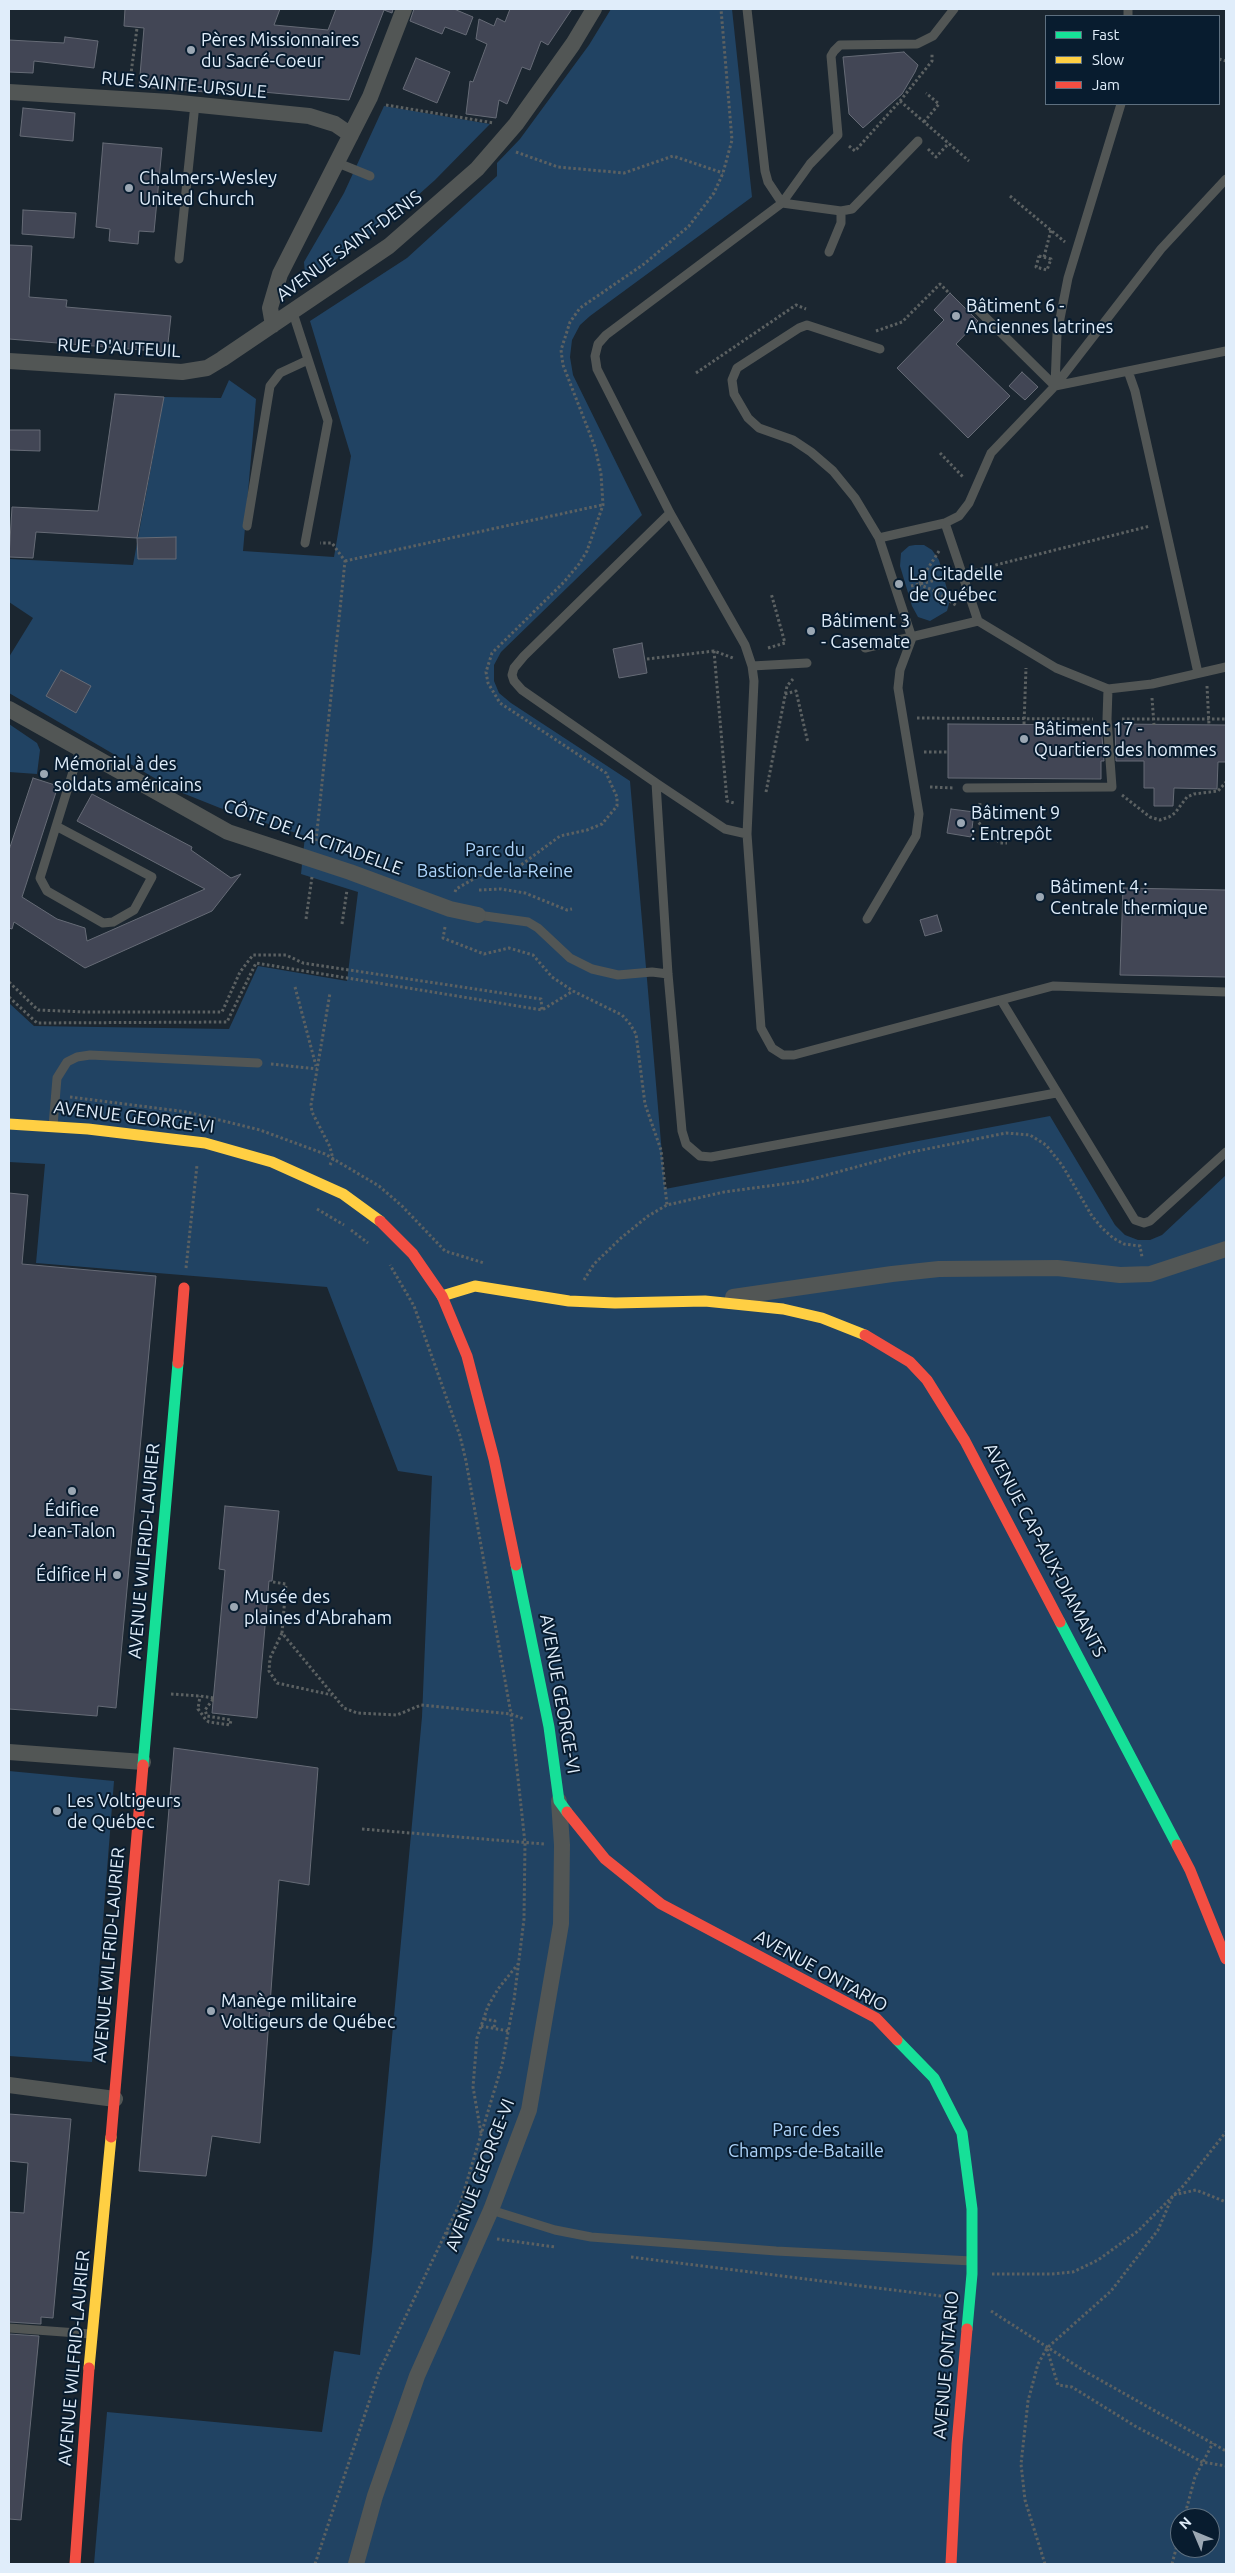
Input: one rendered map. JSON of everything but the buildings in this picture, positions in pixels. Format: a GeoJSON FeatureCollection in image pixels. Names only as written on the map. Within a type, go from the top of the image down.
{"type":"FeatureCollection","features":[{"type":"Feature","properties":{"kind":"street"},"geometry":{"type":"LineString","coordinates":[[273,325],[270,308],[280,274],[370,97],[404,9]]}},
{"type":"Feature","properties":{"kind":"street","name":"AVENUE SAINT-DENIS"},"geometry":{"type":"LineString","coordinates":[[273,325],[389,246],[477,169],[516,124],[573,44],[594,9]]}},
{"type":"Feature","properties":{"kind":"street","name":"RUE SAINTE-URSULE"},"geometry":{"type":"LineString","coordinates":[[9,92],[196,104],[310,116],[335,124],[351,135]]}},
{"type":"Feature","properties":{"kind":"street","name":"RUE D'AUTEUIL"},"geometry":{"type":"LineString","coordinates":[[9,361],[182,372],[196,371],[222,359],[273,325]]}},
{"type":"Feature","properties":{"kind":"street","name":"CÔTE DE LA CITADELLE"},"geometry":{"type":"LineString","coordinates":[[9,709],[228,832],[350,872],[458,911],[478,916]]}},
{"type":"Feature","properties":{"kind":"street","name":"AVENUE GEORGE-VI"},"geometry":{"type":"LineString","coordinates":[[9,1124],[205,1143],[272,1162],[321,1182],[343,1194],[379,1220],[413,1254],[442,1296],[467,1356],[494,1459],[549,1727],[559,1801],[562,1846],[561,1924],[529,2110],[491,2210],[417,2376],[375,2496],[356,2564]]}},
{"type":"Feature","properties":{"kind":"street","name":"AVENUE CAP-AUX-DIAMANTS"},"geometry":{"type":"LineString","coordinates":[[442,1296],[476,1286],[569,1301],[622,1303],[705,1301],[939,1269],[1057,1268],[1120,1275],[1150,1274],[1226,1249]]}},
{"type":"Feature","properties":{"kind":"street","name":"AVENUE WILFRID-LAURIER"},"geometry":{"type":"LineString","coordinates":[[75,2564],[92,2334],[150,1692],[184,1288]]}},
{"type":"Feature","properties":{"kind":"street","name":"AVENUE CAP-AUX-DIAMANTS"},"geometry":{"type":"LineString","coordinates":[[705,1301],[783,1310],[822,1318],[884,1345],[910,1362],[927,1380],[966,1441],[1190,1870],[1226,1959]]}},
{"type":"Feature","properties":{"kind":"street"},"geometry":{"type":"LineString","coordinates":[[9,1752],[143,1762]]}},
{"type":"Feature","properties":{"kind":"street","name":"AVENUE ONTARIO"},"geometry":{"type":"LineString","coordinates":[[559,1801],[605,1859],[661,1904],[876,2018],[934,2078],[962,2133],[972,2209],[972,2274],[956,2453],[952,2564]]}},
{"type":"Feature","properties":{"kind":"street"},"geometry":{"type":"LineString","coordinates":[[9,2086],[114,2099]]}},
{"type":"Feature","properties":{"kind":"lane"},"geometry":{"type":"LineString","coordinates":[[747,9],[765,171],[768,182],[782,203],[841,211],[852,209],[862,202],[918,141]]}},
{"type":"Feature","properties":{"kind":"lane"},"geometry":{"type":"LineString","coordinates":[[954,9],[933,36],[917,44],[840,45],[831,56],[838,135],[810,164],[782,203],[606,334],[598,344],[595,356],[597,369],[670,513],[745,644],[752,666],[754,681],[748,834],[761,1028],[772,1048],[783,1055],[794,1056],[1053,986],[1226,992]]}},
{"type":"Feature","properties":{"kind":"lane"},"geometry":{"type":"LineString","coordinates":[[179,259],[196,104]]}},
{"type":"Feature","properties":{"kind":"lane"},"geometry":{"type":"LineString","coordinates":[[1055,386],[1058,334],[1068,278],[1120,105]]}},
{"type":"Feature","properties":{"kind":"lane"},"geometry":{"type":"LineString","coordinates":[[338,163],[370,176]]}},
{"type":"Feature","properties":{"kind":"lane"},"geometry":{"type":"LineString","coordinates":[[879,538],[945,523],[959,516],[970,503],[991,453],[1055,386],[1160,249],[1226,179]]}},
{"type":"Feature","properties":{"kind":"lane"},"geometry":{"type":"LineString","coordinates":[[829,252],[841,223],[841,211]]}},
{"type":"Feature","properties":{"kind":"lane"},"geometry":{"type":"LineString","coordinates":[[972,304],[1055,386]]}},
{"type":"Feature","properties":{"kind":"lane"},"geometry":{"type":"LineString","coordinates":[[293,313],[328,420],[305,543]]}},
{"type":"Feature","properties":{"kind":"lane"},"geometry":{"type":"LineString","coordinates":[[867,919],[916,836],[919,814],[898,688],[900,670],[912,638],[879,538],[855,498],[833,471],[793,440],[759,428],[748,418],[734,394],[732,380],[737,368],[799,328],[807,325],[880,348]]}},
{"type":"Feature","properties":{"kind":"lane"},"geometry":{"type":"LineString","coordinates":[[1055,386],[1226,351]]}},
{"type":"Feature","properties":{"kind":"lane"},"geometry":{"type":"LineString","coordinates":[[247,526],[270,386],[280,373],[308,360]]}},
{"type":"Feature","properties":{"kind":"lane"},"geometry":{"type":"LineString","coordinates":[[1128,371],[1135,391],[1202,672]]}},
{"type":"Feature","properties":{"kind":"lane"},"geometry":{"type":"LineString","coordinates":[[670,513],[524,656],[514,668],[512,675],[522,690],[656,783],[725,829],[748,834]]}},
{"type":"Feature","properties":{"kind":"lane"},"geometry":{"type":"LineString","coordinates":[[945,523],[978,622],[1056,668],[1108,688],[1152,684],[1226,666]]}},
{"type":"Feature","properties":{"kind":"lane"},"geometry":{"type":"LineString","coordinates":[[865,648],[978,622]]}},
{"type":"Feature","properties":{"kind":"lane"},"geometry":{"type":"LineString","coordinates":[[752,666],[807,663]]}},
{"type":"Feature","properties":{"kind":"lane"},"geometry":{"type":"LineString","coordinates":[[967,788],[1112,787],[1107,719],[1108,688]]}},
{"type":"Feature","properties":{"kind":"lane"},"geometry":{"type":"LineString","coordinates":[[56,826],[152,877],[134,910],[113,922],[103,923],[47,891],[40,878],[56,826],[80,749]]}},
{"type":"Feature","properties":{"kind":"lane"},"geometry":{"type":"LineString","coordinates":[[656,783],[668,974],[682,1131],[686,1144],[700,1156],[711,1157],[1056,1093]]}},
{"type":"Feature","properties":{"kind":"lane"},"geometry":{"type":"LineString","coordinates":[[478,916],[528,922],[538,928],[570,958],[592,969],[618,975],[652,972],[668,974]]}},
{"type":"Feature","properties":{"kind":"lane"},"geometry":{"type":"LineString","coordinates":[[1001,1000],[1130,1216],[1140,1223],[1150,1220],[1226,1152]]}},
{"type":"Feature","properties":{"kind":"lane"},"geometry":{"type":"LineString","coordinates":[[53,1127],[54,1095],[61,1069],[67,1062],[77,1056],[90,1054],[258,1063]]}},
{"type":"Feature","properties":{"kind":"lane"},"geometry":{"type":"LineString","coordinates":[[491,2210],[555,2230],[591,2237],[776,2251],[972,2261]]}},
{"type":"Feature","properties":{"kind":"lane"},"geometry":{"type":"LineString","coordinates":[[9,2328],[92,2334]]}},
{"type":"Feature","properties":{"kind":"path"},"geometry":{"type":"LineString","coordinates":[[345,561],[603,505],[602,474],[595,446],[563,365],[561,350],[563,337],[580,308],[644,264],[688,226],[714,193],[723,173],[732,140],[721,9]]}},
{"type":"Feature","properties":{"kind":"path"},"geometry":{"type":"LineString","coordinates":[[128,99],[137,28]]}},
{"type":"Feature","properties":{"kind":"path"},"geometry":{"type":"LineString","coordinates":[[838,135],[855,151],[900,101],[932,61],[933,36]]}},
{"type":"Feature","properties":{"kind":"path"},"geometry":{"type":"LineString","coordinates":[[924,122],[939,104],[926,94]]}},
{"type":"Feature","properties":{"kind":"path"},"geometry":{"type":"LineString","coordinates":[[900,101],[969,161]]}},
{"type":"Feature","properties":{"kind":"path"},"geometry":{"type":"LineString","coordinates":[[378,104],[496,123]]}},
{"type":"Feature","properties":{"kind":"path"},"geometry":{"type":"LineString","coordinates":[[512,151],[558,167],[624,174],[673,156],[723,173]]}},
{"type":"Feature","properties":{"kind":"path"},"geometry":{"type":"LineString","coordinates":[[1010,196],[1077,252]]}},
{"type":"Feature","properties":{"kind":"path"},"geometry":{"type":"LineString","coordinates":[[1044,257],[1050,230]]}},
{"type":"Feature","properties":{"kind":"path"},"geometry":{"type":"LineString","coordinates":[[1039,256],[1044,257],[1051,259],[1047,270],[1036,267],[1039,256]]}},
{"type":"Feature","properties":{"kind":"path"},"geometry":{"type":"LineString","coordinates":[[940,453],[958,472]]}},
{"type":"Feature","properties":{"kind":"path"},"geometry":{"type":"LineString","coordinates":[[896,590],[1165,522]]}},
{"type":"Feature","properties":{"kind":"path"},"geometry":{"type":"LineString","coordinates":[[918,584],[935,560],[948,533]]}},
{"type":"Feature","properties":{"kind":"path"},"geometry":{"type":"LineString","coordinates":[[305,543],[332,542],[345,561],[314,860],[306,919]]}},
{"type":"Feature","properties":{"kind":"path"},"geometry":{"type":"LineString","coordinates":[[918,584],[935,591],[978,622]]}},
{"type":"Feature","properties":{"kind":"path"},"geometry":{"type":"LineString","coordinates":[[748,654],[785,643],[771,592]]}},
{"type":"Feature","properties":{"kind":"path"},"geometry":{"type":"LineString","coordinates":[[647,659],[714,650],[752,666]]}},
{"type":"Feature","properties":{"kind":"path"},"geometry":{"type":"LineString","coordinates":[[1024,724],[1026,661]]}},
{"type":"Feature","properties":{"kind":"path"},"geometry":{"type":"LineString","coordinates":[[1202,672],[1209,725]]}},
{"type":"Feature","properties":{"kind":"path"},"geometry":{"type":"LineString","coordinates":[[1152,684],[1154,725]]}},
{"type":"Feature","properties":{"kind":"path"},"geometry":{"type":"LineString","coordinates":[[785,694],[796,691],[808,743]]}},
{"type":"Feature","properties":{"kind":"path"},"geometry":{"type":"LineString","coordinates":[[904,718],[1226,719]]}},
{"type":"Feature","properties":{"kind":"path"},"geometry":{"type":"LineString","coordinates":[[909,752],[948,752]]}},
{"type":"Feature","properties":{"kind":"path"},"geometry":{"type":"LineString","coordinates":[[1112,787],[1150,817],[1160,820],[1169,817],[1187,797],[1194,794],[1218,791],[1226,782]]}},
{"type":"Feature","properties":{"kind":"path"},"geometry":{"type":"LineString","coordinates":[[929,787],[945,788]]}},
{"type":"Feature","properties":{"kind":"path"},"geometry":{"type":"LineString","coordinates":[[980,803],[978,822],[1000,843],[1007,843]]}},
{"type":"Feature","properties":{"kind":"path"},"geometry":{"type":"LineString","coordinates":[[342,924],[350,872]]}},
{"type":"Feature","properties":{"kind":"path"},"geometry":{"type":"LineString","coordinates":[[479,890],[525,893],[567,910],[572,909]]}},
{"type":"Feature","properties":{"kind":"path"},"geometry":{"type":"LineString","coordinates":[[484,954],[509,948],[534,954],[552,977],[573,992],[622,1015],[630,1024],[636,1034],[645,1104],[661,1150],[667,1206]]}},
{"type":"Feature","properties":{"kind":"path"},"geometry":{"type":"LineString","coordinates":[[9,982],[38,1010],[222,1012],[240,972],[253,955],[286,955],[303,963],[541,999],[542,1010]]}},
{"type":"Feature","properties":{"kind":"path"},"geometry":{"type":"LineString","coordinates":[[9,997],[37,1023],[227,1022],[256,963],[542,1010],[573,992]]}},
{"type":"Feature","properties":{"kind":"path"},"geometry":{"type":"LineString","coordinates":[[295,987],[317,1069]]}},
{"type":"Feature","properties":{"kind":"path"},"geometry":{"type":"LineString","coordinates":[[330,993],[312,1112],[330,1147],[333,1159]]}},
{"type":"Feature","properties":{"kind":"path"},"geometry":{"type":"LineString","coordinates":[[258,1063],[317,1069]]}},
{"type":"Feature","properties":{"kind":"path"},"geometry":{"type":"LineString","coordinates":[[54,1095],[187,1112],[260,1130],[333,1159],[379,1186],[402,1206],[445,1251],[490,1265]]}},
{"type":"Feature","properties":{"kind":"path"},"geometry":{"type":"LineString","coordinates":[[592,1283],[583,1283],[594,1264],[648,1216],[667,1206],[724,1192],[805,1181],[907,1153],[1006,1133],[1030,1135],[1046,1145],[1062,1165],[1092,1216],[1102,1228],[1113,1238],[1124,1244],[1140,1246],[1142,1259]]}},
{"type":"Feature","properties":{"kind":"path"},"geometry":{"type":"LineString","coordinates":[[189,1163],[204,1166]]}},
{"type":"Feature","properties":{"kind":"path"},"geometry":{"type":"LineString","coordinates":[[184,1288],[197,1165]]}},
{"type":"Feature","properties":{"kind":"path"},"geometry":{"type":"LineString","coordinates":[[315,1208],[346,1226],[374,1248]]}},
{"type":"Feature","properties":{"kind":"path"},"geometry":{"type":"LineString","coordinates":[[1133,1259],[1149,1258]]}},
{"type":"Feature","properties":{"kind":"path"},"geometry":{"type":"LineString","coordinates":[[315,2564],[380,2372],[461,2201],[502,2065],[524,1919],[525,1843],[511,1714],[466,1461],[460,1436],[414,1306],[387,1261]]}},
{"type":"Feature","properties":{"kind":"path"},"geometry":{"type":"LineString","coordinates":[[273,1582],[286,1584],[282,1633],[267,1664],[269,1671],[277,1683],[333,1695]]}},
{"type":"Feature","properties":{"kind":"path"},"geometry":{"type":"LineString","coordinates":[[282,1633],[344,1708],[357,1713],[397,1715],[421,1705],[511,1714],[549,1727]]}},
{"type":"Feature","properties":{"kind":"path"},"geometry":{"type":"LineString","coordinates":[[150,1692],[200,1696],[214,1698],[206,1710],[207,1716],[231,1720],[230,1725],[206,1720],[198,1709],[200,1696]]}},
{"type":"Feature","properties":{"kind":"path"},"geometry":{"type":"LineString","coordinates":[[362,1829],[562,1846]]}},
{"type":"Feature","properties":{"kind":"path"},"geometry":{"type":"LineString","coordinates":[[482,2133],[473,2087],[474,2056],[483,2018],[498,1989],[518,1964]]}},
{"type":"Feature","properties":{"kind":"path"},"geometry":{"type":"LineString","coordinates":[[483,2018],[495,2021],[494,2028]]}},
{"type":"Feature","properties":{"kind":"path"},"geometry":{"type":"LineString","coordinates":[[481,2026],[508,2031]]}},
{"type":"Feature","properties":{"kind":"path"},"geometry":{"type":"LineString","coordinates":[[972,2274],[1051,2274],[1074,2272],[1098,2260],[1138,2231],[1174,2195],[1226,2132]]}},
{"type":"Feature","properties":{"kind":"path"},"geometry":{"type":"LineString","coordinates":[[1174,2195],[1196,2190],[1226,2202]]}},
{"type":"Feature","properties":{"kind":"path"},"geometry":{"type":"LineString","coordinates":[[1045,2564],[1025,2500],[1021,2464],[1028,2401],[1038,2364],[1047,2348],[1111,2291],[1158,2230],[1174,2195]]}},
{"type":"Feature","properties":{"kind":"path"},"geometry":{"type":"LineString","coordinates":[[446,2233],[562,2248]]}},
{"type":"Feature","properties":{"kind":"path"},"geometry":{"type":"LineString","coordinates":[[630,2257],[947,2296],[986,2307],[1086,2372],[1226,2451]]}},
{"type":"Feature","properties":{"kind":"path"},"geometry":{"type":"LineString","coordinates":[[1047,2348],[1058,2385],[1072,2387],[1135,2426],[1202,2462],[1226,2466]]}},
{"type":"Feature","properties":{"kind":"path"},"geometry":{"type":"LineString","coordinates":[[1187,2508],[1195,2477],[1213,2443]]}},
{"type":"Feature","properties":{"kind":"green space","name":"Parc des Champs-de-Bataille"},"geometry":{"type":"Polygon","coordinates":[[[611,9],[732,9],[752,197],[590,316],[580,325],[572,340],[570,357],[573,375],[642,515],[501,652],[494,665],[494,681],[499,693],[511,703],[630,781],[665,1189],[1050,1116],[1115,1225],[1125,1235],[1138,1240],[1150,1240],[1162,1235],[1226,1175],[1226,2564],[94,2564],[107,2412],[322,2432],[334,2351],[360,2355],[372,2251],[422,1717],[432,1476],[398,1471],[327,1287],[36,1263],[45,1164],[9,1162],[9,1003],[34,1026],[229,1029],[258,966],[347,981],[358,892],[301,874],[305,836],[220,808],[175,790],[9,693],[9,657],[33,618],[9,602],[9,559],[133,565],[164,397],[221,398],[229,380],[256,399],[243,551],[334,557],[351,456],[310,321],[407,258],[497,176],[497,163],[520,139],[589,45],[611,9]]]}},
{"type":"Feature","properties":{"kind":"green space"},"geometry":{"type":"Polygon","coordinates":[[[384,106],[490,124],[435,180],[389,221],[316,274],[311,276],[305,274],[304,262],[344,193],[384,106]]]}},
{"type":"Feature","properties":{"kind":"green space"},"geometry":{"type":"Polygon","coordinates":[[[924,545],[932,550],[939,560],[950,600],[947,611],[930,621],[918,617],[912,606],[900,566],[901,553],[909,546],[924,545]]]}},
{"type":"Feature","properties":{"kind":"green space"},"geometry":{"type":"Polygon","coordinates":[[[9,724],[37,743],[40,750],[37,774],[9,772],[9,724]]]}},
{"type":"Feature","properties":{"kind":"green space"},"geometry":{"type":"Polygon","coordinates":[[[9,1771],[114,1781],[92,2062],[9,2056],[9,1771]]]}},
{"type":"Feature","properties":{"kind":"traffic: fast"},"geometry":{"type":"LineString","coordinates":[[143,1765],[178,1363]]}},
{"type":"Feature","properties":{"kind":"traffic: fast"},"geometry":{"type":"LineString","coordinates":[[516,1565],[549,1727],[559,1801],[567,1812]]}},
{"type":"Feature","properties":{"kind":"traffic: fast"},"geometry":{"type":"LineString","coordinates":[[1060,1622],[1177,1845]]}},
{"type":"Feature","properties":{"kind":"traffic: fast"},"geometry":{"type":"LineString","coordinates":[[897,2040],[934,2078],[962,2133],[972,2209],[972,2274],[967,2329]]}},
{"type":"Feature","properties":{"kind":"traffic: slow"},"geometry":{"type":"LineString","coordinates":[[9,1124],[88,1129],[205,1143],[272,1162],[343,1194],[380,1221]]}},
{"type":"Feature","properties":{"kind":"traffic: slow"},"geometry":{"type":"LineString","coordinates":[[442,1296],[475,1286],[569,1301],[615,1303],[705,1301],[783,1309],[822,1318],[865,1335]]}},
{"type":"Feature","properties":{"kind":"traffic: slow"},"geometry":{"type":"LineString","coordinates":[[89,2368],[111,2137]]}},
{"type":"Feature","properties":{"kind":"traffic: jam"},"geometry":{"type":"LineString","coordinates":[[380,1221],[413,1254],[442,1296],[467,1356],[494,1459],[516,1565]]}},
{"type":"Feature","properties":{"kind":"traffic: jam"},"geometry":{"type":"LineString","coordinates":[[178,1363],[184,1288]]}},
{"type":"Feature","properties":{"kind":"traffic: jam"},"geometry":{"type":"LineString","coordinates":[[865,1335],[910,1362],[927,1380],[965,1441],[1060,1622]]}},
{"type":"Feature","properties":{"kind":"traffic: jam"},"geometry":{"type":"LineString","coordinates":[[111,2137],[143,1765]]}},
{"type":"Feature","properties":{"kind":"traffic: jam"},"geometry":{"type":"LineString","coordinates":[[567,1812],[605,1859],[661,1904],[876,2018],[897,2040]]}},
{"type":"Feature","properties":{"kind":"traffic: jam"},"geometry":{"type":"LineString","coordinates":[[1177,1845],[1190,1870],[1226,1959]]}},
{"type":"Feature","properties":{"kind":"traffic: jam"},"geometry":{"type":"LineString","coordinates":[[951,2564],[957,2444],[967,2329]]}},
{"type":"Feature","properties":{"kind":"traffic: jam"},"geometry":{"type":"LineString","coordinates":[[75,2564],[89,2368]]}},
{"type":"Feature","properties":{"kind":"place","name":"Pères Missionnaires du Sacré-Coeur"},"geometry":{"type":"Point","coordinates":[191,50]}},
{"type":"Feature","properties":{"kind":"place","name":"Chalmers-Wesley United Church"},"geometry":{"type":"Point","coordinates":[129,188]}},
{"type":"Feature","properties":{"kind":"place","name":"Bâtiment 6 - Anciennes latrines"},"geometry":{"type":"Point","coordinates":[956,316]}},
{"type":"Feature","properties":{"kind":"place","name":"La Citadelle de Québec"},"geometry":{"type":"Point","coordinates":[899,584]}},
{"type":"Feature","properties":{"kind":"place","name":"Bâtiment 3 - Casemate"},"geometry":{"type":"Point","coordinates":[811,631]}},
{"type":"Feature","properties":{"kind":"place","name":"Bâtiment 17 - Quartiers des hommes"},"geometry":{"type":"Point","coordinates":[1024,739]}},
{"type":"Feature","properties":{"kind":"place","name":"Mémorial à des soldats américains"},"geometry":{"type":"Point","coordinates":[44,774]}},
{"type":"Feature","properties":{"kind":"place","name":"Bâtiment 9 : Entrepôt"},"geometry":{"type":"Point","coordinates":[961,823]}},
{"type":"Feature","properties":{"kind":"place","name":"Bâtiment 4 : Centrale thermique"},"geometry":{"type":"Point","coordinates":[1040,897]}},
{"type":"Feature","properties":{"kind":"place","name":"Édifice Jean-Talon"},"geometry":{"type":"Point","coordinates":[72,1491]}},
{"type":"Feature","properties":{"kind":"place","name":"Édifice H"},"geometry":{"type":"Point","coordinates":[117,1575]}},
{"type":"Feature","properties":{"kind":"place","name":"Musée des plaines d'Abraham"},"geometry":{"type":"Point","coordinates":[234,1607]}},
{"type":"Feature","properties":{"kind":"place","name":"Les Voltigeurs de Québec"},"geometry":{"type":"Point","coordinates":[57,1811]}},
{"type":"Feature","properties":{"kind":"place","name":"Manège militaire Voltigeurs de Québec"},"geometry":{"type":"Point","coordinates":[211,2011]}},
{"type":"Feature","properties":{"kind":"park label","name":"Parc du Bastion-de-la-Reine"},"geometry":{"type":"Point","coordinates":[495,860]}}]}
